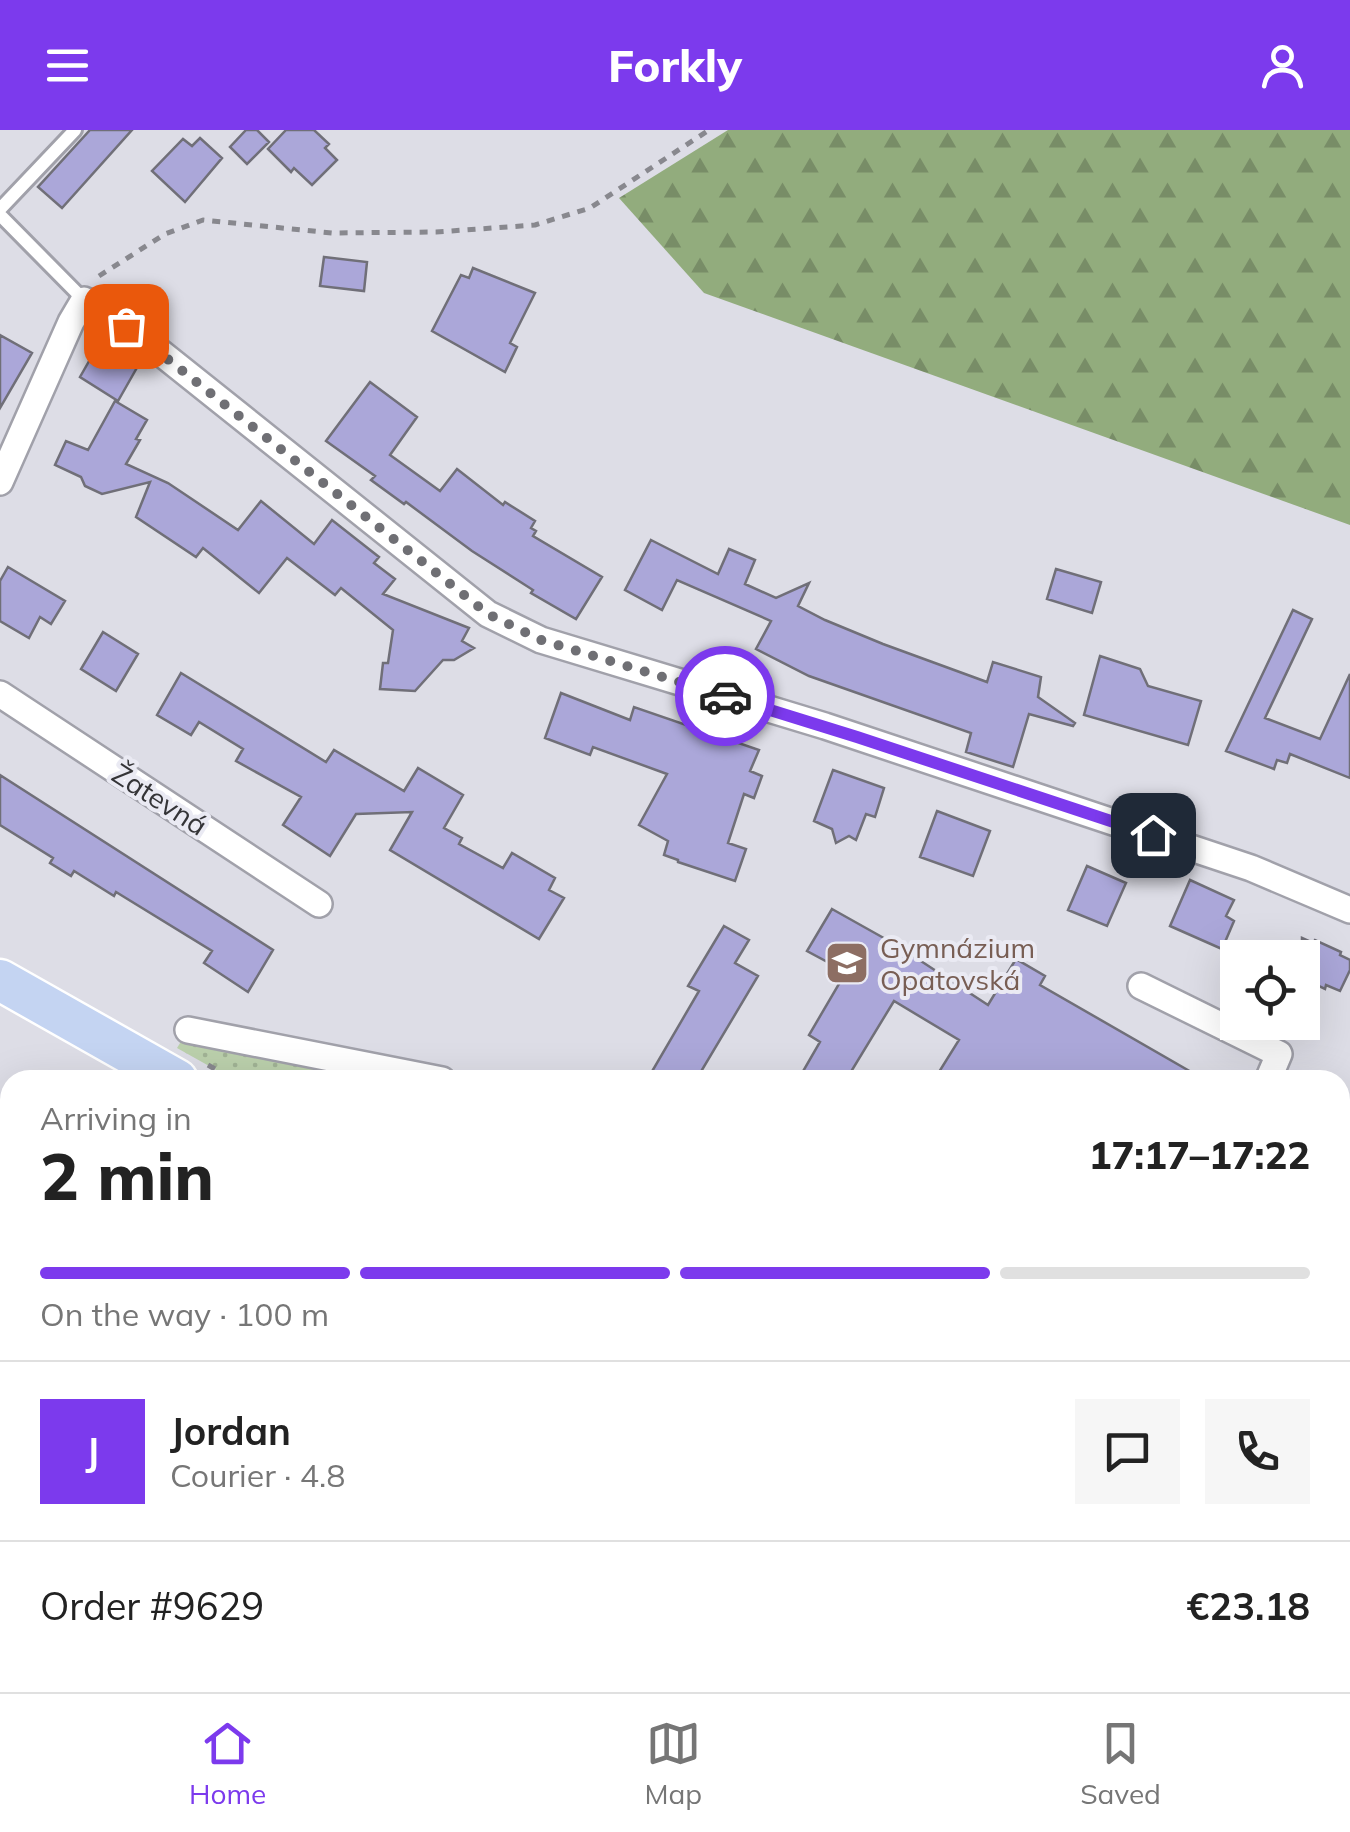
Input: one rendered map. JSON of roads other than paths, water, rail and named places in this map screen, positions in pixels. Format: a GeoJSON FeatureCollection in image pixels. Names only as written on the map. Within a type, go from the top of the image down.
{"type":"FeatureCollection","features":[{"type":"Feature","properties":{"kind":"highway"},"geometry":{"type":"LineString","coordinates":[[0,980],[159,1070]]}},
{"type":"Feature","properties":{"kind":"street"},"geometry":{"type":"LineString","coordinates":[[0,482],[84,300],[126,326],[488,614],[511,627],[541,640],[825,726],[1252,868],[1350,910]]}},
{"type":"Feature","properties":{"kind":"street","name":"Žatevná"},"geometry":{"type":"LineString","coordinates":[[0,694],[320,904]]}},
{"type":"Feature","properties":{"kind":"street"},"geometry":{"type":"LineString","coordinates":[[1141,986],[1279,1054],[1272,1070]]}},
{"type":"Feature","properties":{"kind":"street"},"geometry":{"type":"LineString","coordinates":[[188,1030],[391,1070]]}},
{"type":"Feature","properties":{"kind":"lane"},"geometry":{"type":"LineString","coordinates":[[75,130],[0,212],[84,300]]}},
{"type":"Feature","properties":{"kind":"place","name":"Gymnázium Opatovská"},"geometry":{"type":"Point","coordinates":[847,963]}}]}
